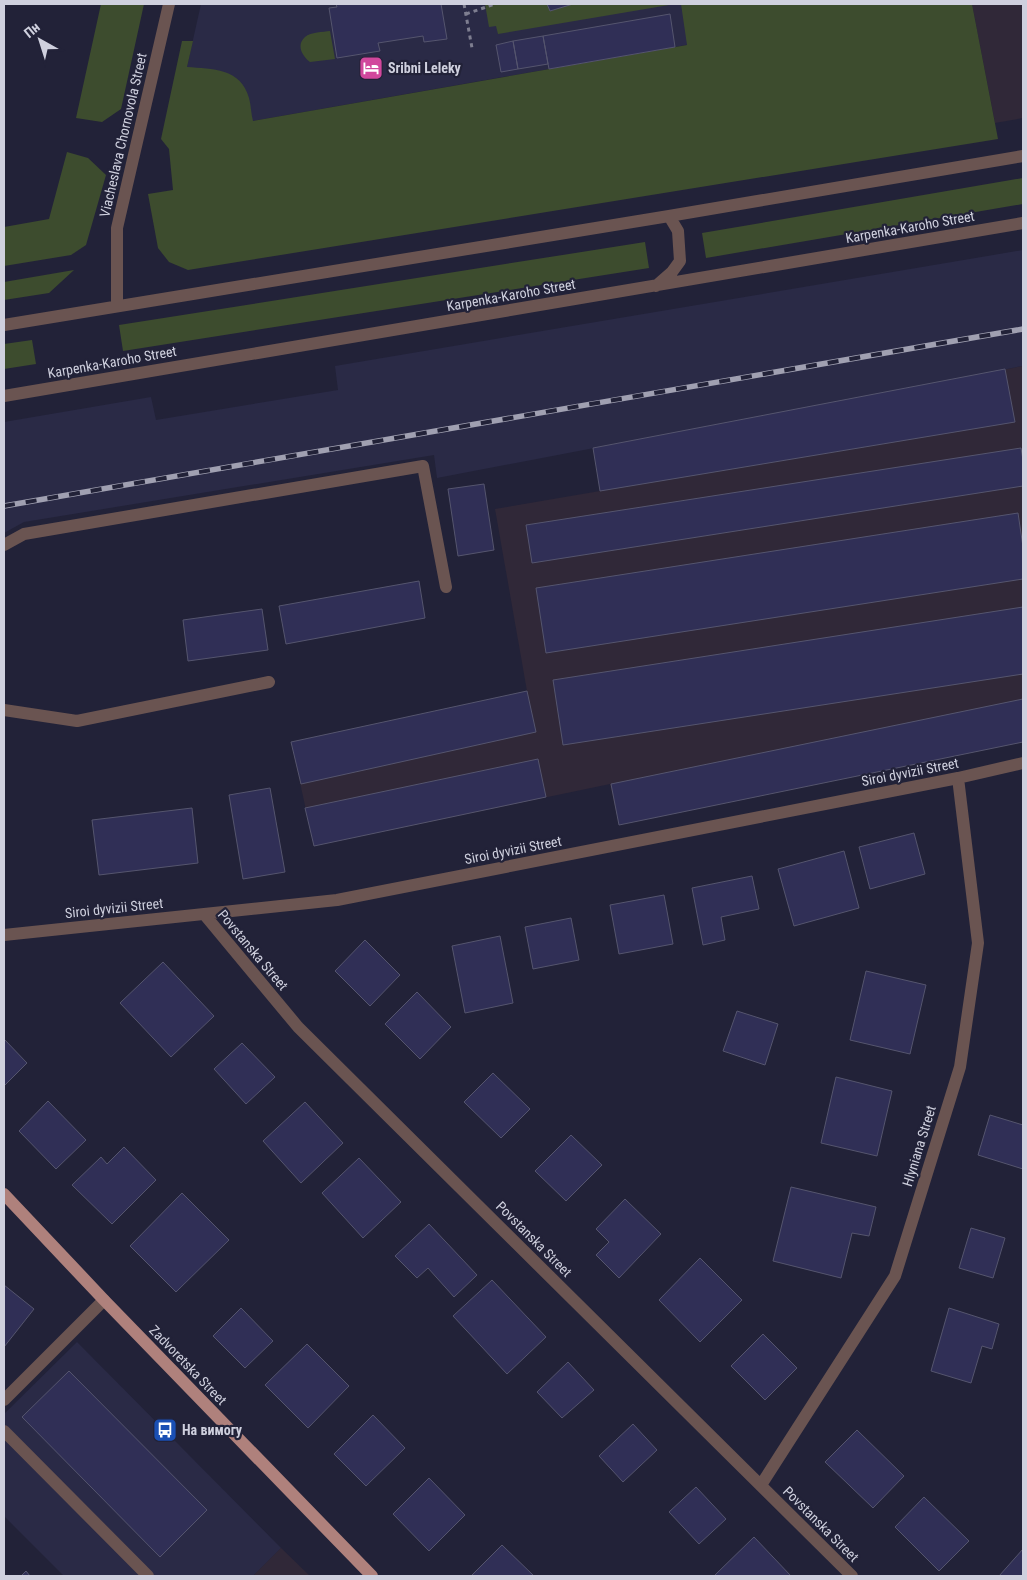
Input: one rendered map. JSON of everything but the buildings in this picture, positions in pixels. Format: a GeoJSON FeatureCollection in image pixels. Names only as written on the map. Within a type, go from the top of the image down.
{"type":"FeatureCollection","features":[{"type":"Feature","properties":{"kind":"main road","name":"Zadvoretska Street"},"geometry":{"type":"LineString","coordinates":[[4,1194],[104,1300],[372,1576]]}},
{"type":"Feature","properties":{"kind":"street","name":"Viacheslava Chornovola Street"},"geometry":{"type":"LineString","coordinates":[[117,305],[117,228],[170,4]]}},
{"type":"Feature","properties":{"kind":"street"},"geometry":{"type":"LineString","coordinates":[[4,325],[1023,156]]}},
{"type":"Feature","properties":{"kind":"street"},"geometry":{"type":"LineString","coordinates":[[656,286],[672,272],[680,261],[678,231],[669,216]]}},
{"type":"Feature","properties":{"kind":"street","name":"Karpenka-Karoho Street"},"geometry":{"type":"LineString","coordinates":[[4,396],[1023,222]]}},
{"type":"Feature","properties":{"kind":"street"},"geometry":{"type":"LineString","coordinates":[[4,545],[24,534],[423,466],[446,587]]}},
{"type":"Feature","properties":{"kind":"street"},"geometry":{"type":"LineString","coordinates":[[4,710],[77,721],[269,682]]}},
{"type":"Feature","properties":{"kind":"street","name":"Siroi dyvizii Street"},"geometry":{"type":"LineString","coordinates":[[4,934],[337,900],[958,778],[1023,763]]}},
{"type":"Feature","properties":{"kind":"street","name":"Hlyniana Street"},"geometry":{"type":"LineString","coordinates":[[762,1486],[895,1276],[960,1067],[978,943],[958,778]]}},
{"type":"Feature","properties":{"kind":"street","name":"Povstanska Street"},"geometry":{"type":"LineString","coordinates":[[204,914],[298,1027],[852,1576]]}},
{"type":"Feature","properties":{"kind":"street"},"geometry":{"type":"LineString","coordinates":[[4,1400],[104,1300]]}},
{"type":"Feature","properties":{"kind":"street"},"geometry":{"type":"LineString","coordinates":[[4,1431],[148,1576]]}},
{"type":"Feature","properties":{"kind":"path"},"geometry":{"type":"LineString","coordinates":[[464,4],[472,48]]}},
{"type":"Feature","properties":{"kind":"path"},"geometry":{"type":"LineString","coordinates":[[466,14],[495,4]]}},
{"type":"Feature","properties":{"kind":"shaded area","name":"Sribni Leleky"},"geometry":{"type":"Polygon","coordinates":[[[201,4],[776,4],[788,27],[253,121],[175,120],[201,4]]]}},
{"type":"Feature","properties":{"kind":"shaded area"},"geometry":{"type":"Polygon","coordinates":[[[972,4],[1023,4],[1023,118],[995,123],[972,4]]]}},
{"type":"Feature","properties":{"kind":"shaded area"},"geometry":{"type":"Polygon","coordinates":[[[1023,250],[1023,366],[437,478],[434,455],[24,522],[4,533],[4,422],[151,397],[156,420],[338,390],[335,366],[1023,250]]]}},
{"type":"Feature","properties":{"kind":"shaded area"},"geometry":{"type":"Polygon","coordinates":[[[1023,366],[1023,742],[619,825],[610,784],[314,846],[291,742],[527,691],[495,509],[600,491],[593,448],[1023,366]]]}},
{"type":"Feature","properties":{"kind":"shaded area"},"geometry":{"type":"Polygon","coordinates":[[[77,1342],[281,1548],[253,1576],[64,1576],[4,1516],[4,1414],[77,1342]]]}},
{"type":"Feature","properties":{"kind":"shaded area"},"geometry":{"type":"Polygon","coordinates":[[[281,1548],[310,1576],[253,1576],[281,1548]]]}},
{"type":"Feature","properties":{"kind":"green space"},"geometry":{"type":"Polygon","coordinates":[[[101,4],[144,4],[121,109],[102,122],[76,118],[101,4]]]}},
{"type":"Feature","properties":{"kind":"green space"},"geometry":{"type":"Polygon","coordinates":[[[485,4],[675,4],[498,34],[496,26],[489,27],[485,4]]]}},
{"type":"Feature","properties":{"kind":"green space"},"geometry":{"type":"Polygon","coordinates":[[[681,4],[972,4],[998,139],[188,270],[169,262],[158,248],[148,194],[173,190],[169,149],[161,139],[182,41],[193,41],[187,67],[206,68],[224,72],[239,81],[245,88],[249,98],[253,121],[687,45],[681,4]]]}},
{"type":"Feature","properties":{"kind":"green space"},"geometry":{"type":"Polygon","coordinates":[[[330,31],[335,59],[310,62],[301,50],[302,40],[310,34],[330,31]]]}},
{"type":"Feature","properties":{"kind":"green space"},"geometry":{"type":"Polygon","coordinates":[[[67,152],[88,158],[106,175],[86,245],[71,255],[4,266],[4,227],[49,219],[67,152]]]}},
{"type":"Feature","properties":{"kind":"green space"},"geometry":{"type":"Polygon","coordinates":[[[1023,178],[1023,204],[706,258],[702,233],[1023,178]]]}},
{"type":"Feature","properties":{"kind":"green space"},"geometry":{"type":"Polygon","coordinates":[[[645,242],[649,268],[123,351],[119,325],[645,242]]]}},
{"type":"Feature","properties":{"kind":"green space"},"geometry":{"type":"Polygon","coordinates":[[[74,270],[49,293],[4,300],[4,282],[74,270]]]}},
{"type":"Feature","properties":{"kind":"green space"},"geometry":{"type":"Polygon","coordinates":[[[32,340],[36,364],[4,369],[4,344],[32,340]]]}},
{"type":"Feature","properties":{"kind":"railway"},"geometry":{"type":"LineString","coordinates":[[4,506],[1023,329]]}},
{"type":"Feature","properties":{"kind":"place","name":"Sribni Leleky"},"geometry":{"type":"Point","coordinates":[371,68]}},
{"type":"Feature","properties":{"kind":"place","name":"На вимогу"},"geometry":{"type":"Point","coordinates":[165,1430]}}]}
